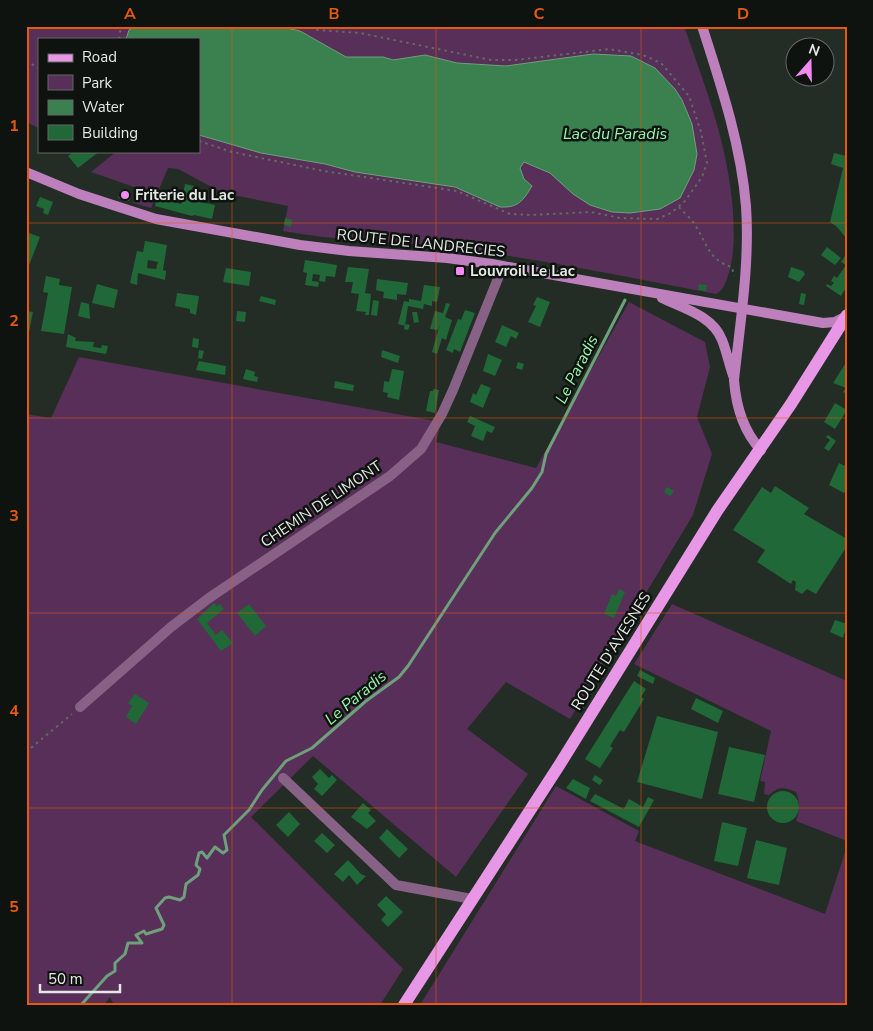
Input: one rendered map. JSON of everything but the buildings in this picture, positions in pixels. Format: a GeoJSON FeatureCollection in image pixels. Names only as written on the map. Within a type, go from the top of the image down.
{"type":"FeatureCollection","features":[{"type":"Feature","properties":{"kind":"main road"},"geometry":{"type":"LineString","coordinates":[[702,26],[730,121],[742,174],[747,230],[745,281],[734,380],[735,397],[751,440],[761,450]]}},
{"type":"Feature","properties":{"kind":"main road","name":"ROUTE DE LANDRECIES"},"geometry":{"type":"LineString","coordinates":[[26,172],[79,194],[156,219],[300,245],[349,251],[447,258],[503,266],[823,323],[835,322],[846,316]]}},
{"type":"Feature","properties":{"kind":"main road"},"geometry":{"type":"LineString","coordinates":[[647,291],[699,315],[717,330],[723,340],[734,380]]}},
{"type":"Feature","properties":{"kind":"main road","name":"ROUTE D'AVESNES"},"geometry":{"type":"LineString","coordinates":[[404,1005],[717,511],[761,450],[846,316]]}},
{"type":"Feature","properties":{"kind":"street","name":"CHEMIN DE LIMONT"},"geometry":{"type":"LineString","coordinates":[[80,707],[172,627],[209,598],[390,476],[421,449],[453,390],[503,266]]}},
{"type":"Feature","properties":{"kind":"street"},"geometry":{"type":"LineString","coordinates":[[283,778],[396,885],[472,899]]}},
{"type":"Feature","properties":{"kind":"path"},"geometry":{"type":"LineString","coordinates":[[200,141],[232,152],[332,172],[457,191],[510,214],[531,215],[591,212],[620,218],[658,220],[679,207],[702,177],[707,163],[701,132],[689,96],[661,63],[643,55],[609,49],[516,60],[491,60],[360,33],[318,30],[310,26]]}},
{"type":"Feature","properties":{"kind":"path"},"geometry":{"type":"LineString","coordinates":[[26,61],[38,67]]}},
{"type":"Feature","properties":{"kind":"path"},"geometry":{"type":"LineString","coordinates":[[679,207],[693,222],[711,255],[722,264],[732,267],[735,278],[745,281]]}},
{"type":"Feature","properties":{"kind":"path"},"geometry":{"type":"LineString","coordinates":[[26,752],[80,707]]}},
{"type":"Feature","properties":{"kind":"green space"},"geometry":{"type":"Polygon","coordinates":[[[26,26],[684,26],[715,117],[726,163],[733,211],[734,242],[731,264],[723,287],[716,294],[480,251],[324,237],[283,231],[288,206],[223,193],[178,169],[168,168],[151,208],[133,203],[137,188],[91,172],[116,152],[200,152],[200,38],[38,38],[38,128],[26,122],[26,26]]]}},
{"type":"Feature","properties":{"kind":"green space"},"geometry":{"type":"Polygon","coordinates":[[[629,302],[705,342],[710,367],[697,417],[712,454],[693,515],[570,719],[506,682],[467,729],[528,774],[456,877],[313,756],[251,817],[403,969],[380,1005],[114,1005],[110,997],[104,1005],[26,1005],[26,414],[51,418],[79,357],[441,422],[436,442],[536,468],[629,302]]]}},
{"type":"Feature","properties":{"kind":"green space"},"geometry":{"type":"Polygon","coordinates":[[[672,604],[847,681],[847,841],[796,821],[799,806],[796,792],[782,788],[769,795],[764,794],[765,782],[760,781],[771,731],[634,664],[672,604]]]}},
{"type":"Feature","properties":{"kind":"green space"},"geometry":{"type":"Polygon","coordinates":[[[556,786],[639,831],[635,841],[825,914],[847,846],[847,1005],[420,1005],[556,786]]]}},
{"type":"Feature","properties":{"kind":"water","name":"Lac du Paradis"},"geometry":{"type":"Polygon","coordinates":[[[135,26],[277,26],[300,31],[346,57],[383,57],[393,60],[425,55],[457,63],[506,66],[593,54],[631,56],[655,68],[675,89],[682,100],[692,124],[697,154],[694,170],[680,198],[660,209],[630,213],[612,212],[590,205],[573,194],[550,173],[524,162],[520,168],[524,179],[532,186],[526,196],[516,205],[500,207],[455,187],[355,172],[325,164],[261,153],[200,135],[200,38],[126,38],[129,30],[135,26]]]}},
{"type":"Feature","properties":{"kind":"waterway","name":"Le Paradis"},"geometry":{"type":"LineString","coordinates":[[81,1005],[107,976],[115,971],[115,963],[125,954],[128,943],[142,943],[136,935],[144,931],[146,934],[162,929],[164,925],[156,908],[165,898],[169,897],[180,900],[184,897],[186,884],[198,875],[200,869],[196,865],[199,853],[202,852],[207,858],[215,847],[223,853],[227,850],[224,835],[249,810],[262,790],[286,761],[312,748],[366,701],[399,677],[408,666],[495,533],[532,488],[542,472],[546,454],[625,300]]}},
{"type":"Feature","properties":{"kind":"place","name":"Friterie du Lac"},"geometry":{"type":"Point","coordinates":[125,195]}},
{"type":"Feature","properties":{"kind":"place","name":"Louvroil Le Lac"},"geometry":{"type":"Point","coordinates":[460,271]}}]}
